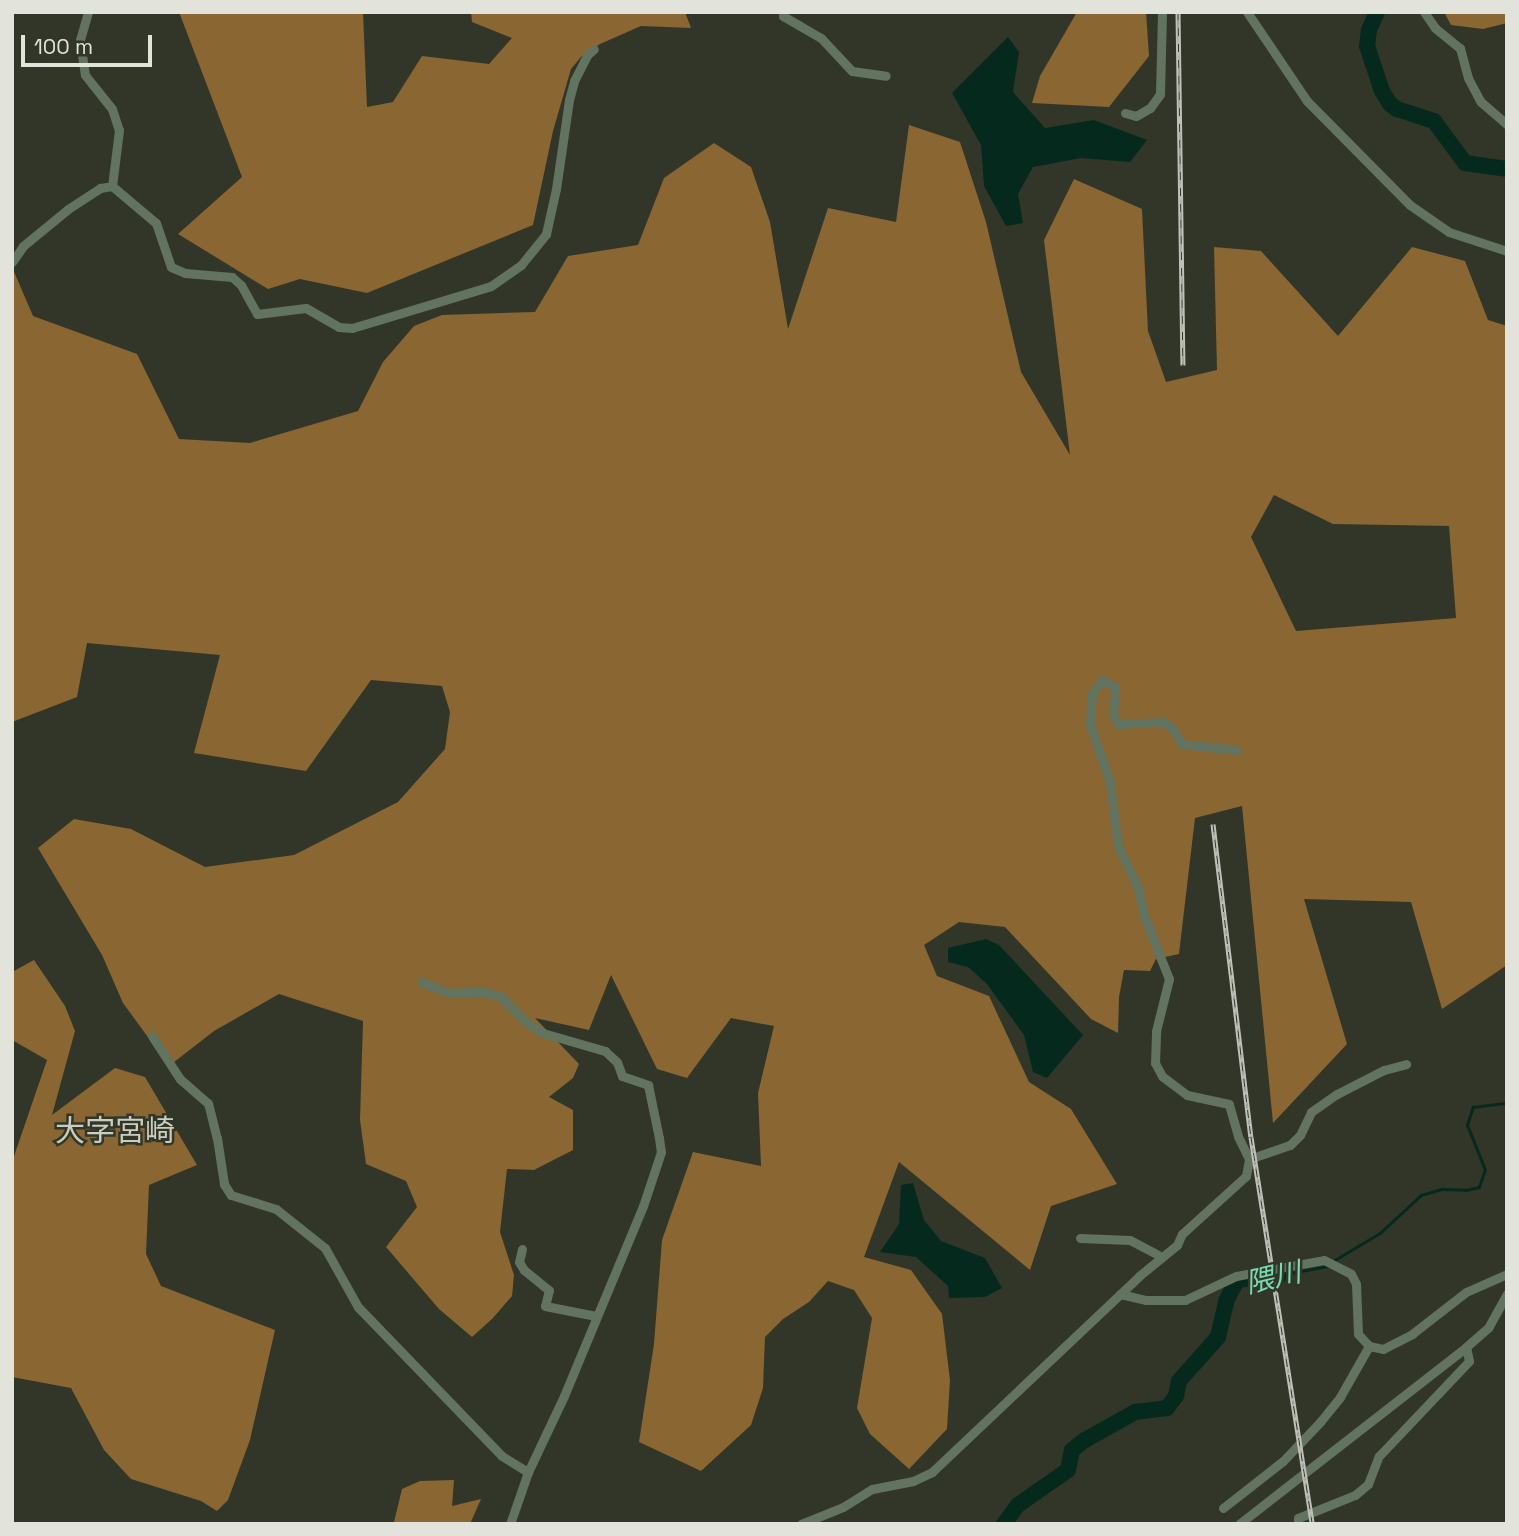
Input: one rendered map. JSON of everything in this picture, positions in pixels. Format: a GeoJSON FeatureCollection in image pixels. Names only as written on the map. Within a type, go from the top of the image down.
{"type":"FeatureCollection","features":[{"type":"Feature","properties":{"kind":"street"},"geometry":{"type":"LineString","coordinates":[[88,12],[80,40],[85,75],[112,109],[119,130],[111,186]]}},
{"type":"Feature","properties":{"kind":"street"},"geometry":{"type":"LineString","coordinates":[[784,12],[783,16],[821,38],[852,71],[886,76]]}},
{"type":"Feature","properties":{"kind":"street"},"geometry":{"type":"LineString","coordinates":[[1125,113],[1136,116],[1160,94],[1162,12]]}},
{"type":"Feature","properties":{"kind":"street"},"geometry":{"type":"LineString","coordinates":[[1247,12],[1307,101],[1410,205],[1449,232],[1507,251]]}},
{"type":"Feature","properties":{"kind":"street"},"geometry":{"type":"LineString","coordinates":[[1424,12],[1435,28],[1460,48],[1468,78],[1480,102],[1507,125]]}},
{"type":"Feature","properties":{"kind":"street"},"geometry":{"type":"LineString","coordinates":[[12,262],[23,246],[68,209],[100,188],[111,186],[156,223],[171,267],[177,271],[232,277],[241,285],[257,314],[306,309],[339,327],[360,327],[491,286],[522,265],[539,246],[551,220],[569,100],[578,73],[594,49]]}},
{"type":"Feature","properties":{"kind":"street"},"geometry":{"type":"LineString","coordinates":[[801,1524],[843,1507],[872,1489],[913,1481],[932,1472],[1246,1176],[1249,1159],[1238,1136],[1230,1104],[1187,1095],[1162,1076],[1155,1063],[1156,1031],[1169,979],[1144,916],[1138,888],[1118,846],[1110,782],[1090,724],[1092,694],[1102,680],[1115,687],[1113,714],[1118,724],[1164,722],[1172,728],[1182,744],[1237,750]]}},
{"type":"Feature","properties":{"kind":"street"},"geometry":{"type":"LineString","coordinates":[[422,982],[448,993],[483,992],[500,996],[526,1022],[543,1033],[606,1051],[617,1062],[622,1076],[648,1085],[660,1152],[639,1217],[528,1472],[510,1524]]}},
{"type":"Feature","properties":{"kind":"street"},"geometry":{"type":"LineString","coordinates":[[152,1037],[180,1079],[208,1103],[224,1184],[231,1195],[276,1209],[325,1248],[358,1307],[502,1456],[528,1472]]}},
{"type":"Feature","properties":{"kind":"street"},"geometry":{"type":"LineString","coordinates":[[1249,1159],[1290,1144],[1300,1135],[1311,1112],[1337,1094],[1384,1070],[1406,1064]]}},
{"type":"Feature","properties":{"kind":"street"},"geometry":{"type":"LineString","coordinates":[[1080,1238],[1130,1240],[1162,1257]]}},
{"type":"Feature","properties":{"kind":"street"},"geometry":{"type":"LineString","coordinates":[[522,1249],[519,1262],[524,1270],[549,1290],[545,1306],[596,1316]]}},
{"type":"Feature","properties":{"kind":"street"},"geometry":{"type":"LineString","coordinates":[[1120,1294],[1146,1300],[1185,1300],[1236,1276],[1324,1259],[1351,1274],[1356,1284],[1358,1334],[1369,1346],[1383,1349],[1394,1346],[1466,1292],[1507,1274]]}},
{"type":"Feature","properties":{"kind":"street"},"geometry":{"type":"LineString","coordinates":[[1239,1524],[1466,1347],[1488,1328],[1507,1294]]}},
{"type":"Feature","properties":{"kind":"street"},"geometry":{"type":"LineString","coordinates":[[1223,1508],[1283,1461],[1320,1422],[1340,1397],[1369,1346]]}},
{"type":"Feature","properties":{"kind":"street"},"geometry":{"type":"LineString","coordinates":[[1298,1524],[1298,1518],[1355,1495],[1368,1484],[1379,1456],[1469,1360],[1466,1347]]}},
{"type":"Feature","properties":{"kind":"shaded area"},"geometry":{"type":"Polygon","coordinates":[[[179,12],[363,12],[367,107],[393,102],[422,56],[489,64],[512,38],[472,22],[471,12],[685,12],[691,28],[641,26],[600,44],[581,57],[571,69],[553,131],[533,225],[367,293],[300,279],[268,289],[178,234],[242,177],[179,12]]]}},
{"type":"Feature","properties":{"kind":"shaded area"},"geometry":{"type":"Polygon","coordinates":[[[1077,12],[1146,12],[1149,56],[1109,107],[1032,103],[1040,76],[1077,12]]]}},
{"type":"Feature","properties":{"kind":"shaded area"},"geometry":{"type":"Polygon","coordinates":[[[1444,12],[1507,12],[1507,23],[1483,29],[1451,25],[1444,12]]]}},
{"type":"Feature","properties":{"kind":"shaded area"},"geometry":{"type":"Polygon","coordinates":[[[1008,37],[1019,52],[1013,92],[1045,128],[1094,120],[1147,140],[1130,162],[1081,158],[1033,167],[1018,194],[1023,223],[1006,226],[984,186],[981,145],[952,93],[1008,37]]]}},
{"type":"Feature","properties":{"kind":"shaded area"},"geometry":{"type":"Polygon","coordinates":[[[909,125],[960,142],[986,222],[1021,372],[1070,455],[1044,240],[1074,179],[1142,209],[1148,331],[1166,382],[1217,370],[1214,247],[1261,251],[1338,336],[1412,247],[1465,261],[1488,320],[1507,326],[1507,965],[1442,1009],[1411,902],[1304,899],[1347,1044],[1273,1123],[1242,806],[1195,818],[1179,954],[1156,959],[1150,971],[1124,970],[1119,997],[1118,1033],[1091,1019],[1005,927],[959,922],[924,945],[937,976],[989,996],[1029,1082],[1071,1109],[1117,1184],[1051,1206],[1030,1270],[899,1162],[864,1257],[911,1270],[942,1314],[950,1380],[947,1429],[909,1469],[870,1434],[857,1408],[872,1318],[854,1290],[828,1281],[809,1302],[783,1319],[765,1337],[763,1388],[751,1425],[701,1471],[639,1442],[654,1344],[662,1240],[693,1152],[761,1166],[758,1093],[774,1026],[731,1018],[687,1078],[657,1069],[611,975],[589,1030],[535,1018],[579,1064],[573,1078],[549,1097],[573,1110],[573,1150],[534,1170],[507,1169],[500,1232],[514,1275],[512,1296],[472,1337],[439,1309],[386,1247],[417,1207],[406,1181],[366,1164],[360,1120],[363,1021],[279,994],[214,1031],[169,1066],[123,1003],[102,955],[38,848],[74,819],[131,829],[205,867],[294,855],[398,802],[445,749],[450,712],[442,686],[371,680],[306,771],[194,753],[220,655],[87,643],[77,697],[12,722],[12,267],[33,316],[137,354],[179,439],[250,443],[358,411],[383,362],[414,326],[442,315],[535,312],[568,256],[638,245],[664,178],[714,143],[751,167],[770,222],[788,329],[828,208],[896,222],[909,125]],[[1274,495],[1251,537],[1296,631],[1456,618],[1449,526],[1333,524],[1274,495]]]}},
{"type":"Feature","properties":{"kind":"shaded area"},"geometry":{"type":"Polygon","coordinates":[[[986,939],[999,945],[1083,1035],[1047,1078],[1033,1072],[1024,1035],[987,984],[968,967],[948,962],[948,948],[986,939]]]}},
{"type":"Feature","properties":{"kind":"shaded area"},"geometry":{"type":"Polygon","coordinates":[[[34,960],[65,1006],[75,1031],[52,1115],[115,1068],[145,1077],[197,1165],[149,1185],[146,1254],[161,1286],[275,1330],[250,1440],[228,1500],[217,1511],[201,1501],[131,1479],[104,1450],[71,1388],[12,1377],[12,1162],[47,1060],[12,1040],[12,972],[34,960]]]}},
{"type":"Feature","properties":{"kind":"shaded area"},"geometry":{"type":"Polygon","coordinates":[[[913,1183],[924,1220],[941,1241],[985,1258],[1002,1288],[985,1297],[949,1298],[948,1286],[916,1257],[880,1252],[899,1224],[901,1185],[913,1183]]]}},
{"type":"Feature","properties":{"kind":"shaded area"},"geometry":{"type":"Polygon","coordinates":[[[454,1480],[452,1506],[481,1499],[470,1524],[394,1522],[402,1489],[420,1481],[454,1480]]]}},
{"type":"Feature","properties":{"kind":"waterway"},"geometry":{"type":"LineString","coordinates":[[1377,12],[1369,30],[1367,46],[1382,91],[1390,104],[1397,109],[1434,121],[1465,163],[1507,169]]}},
{"type":"Feature","properties":{"kind":"waterway","name":"隈川"},"geometry":{"type":"LineString","coordinates":[[1333,1261],[1380,1233],[1421,1195],[1442,1189],[1466,1190],[1479,1187],[1485,1170],[1467,1125],[1473,1107],[1507,1103]]}},
{"type":"Feature","properties":{"kind":"waterway","name":"隈川"},"geometry":{"type":"LineString","coordinates":[[1280,1275],[1328,1266]]}},
{"type":"Feature","properties":{"kind":"waterway","name":"隈川"},"geometry":{"type":"LineString","coordinates":[[1004,1524],[1018,1505],[1068,1470],[1072,1450],[1085,1440],[1135,1412],[1167,1408],[1176,1396],[1179,1381],[1218,1337],[1226,1301],[1237,1280],[1280,1275]]}},
{"type":"Feature","properties":{"kind":"railway"},"geometry":{"type":"LineString","coordinates":[[1178,12],[1183,365]]}},
{"type":"Feature","properties":{"kind":"railway"},"geometry":{"type":"LineString","coordinates":[[1213,824],[1251,1137],[1312,1524]]}},
{"type":"Feature","properties":{"kind":"district","name":"大字宮崎"},"geometry":{"type":"Point","coordinates":[115,1131]}}]}
